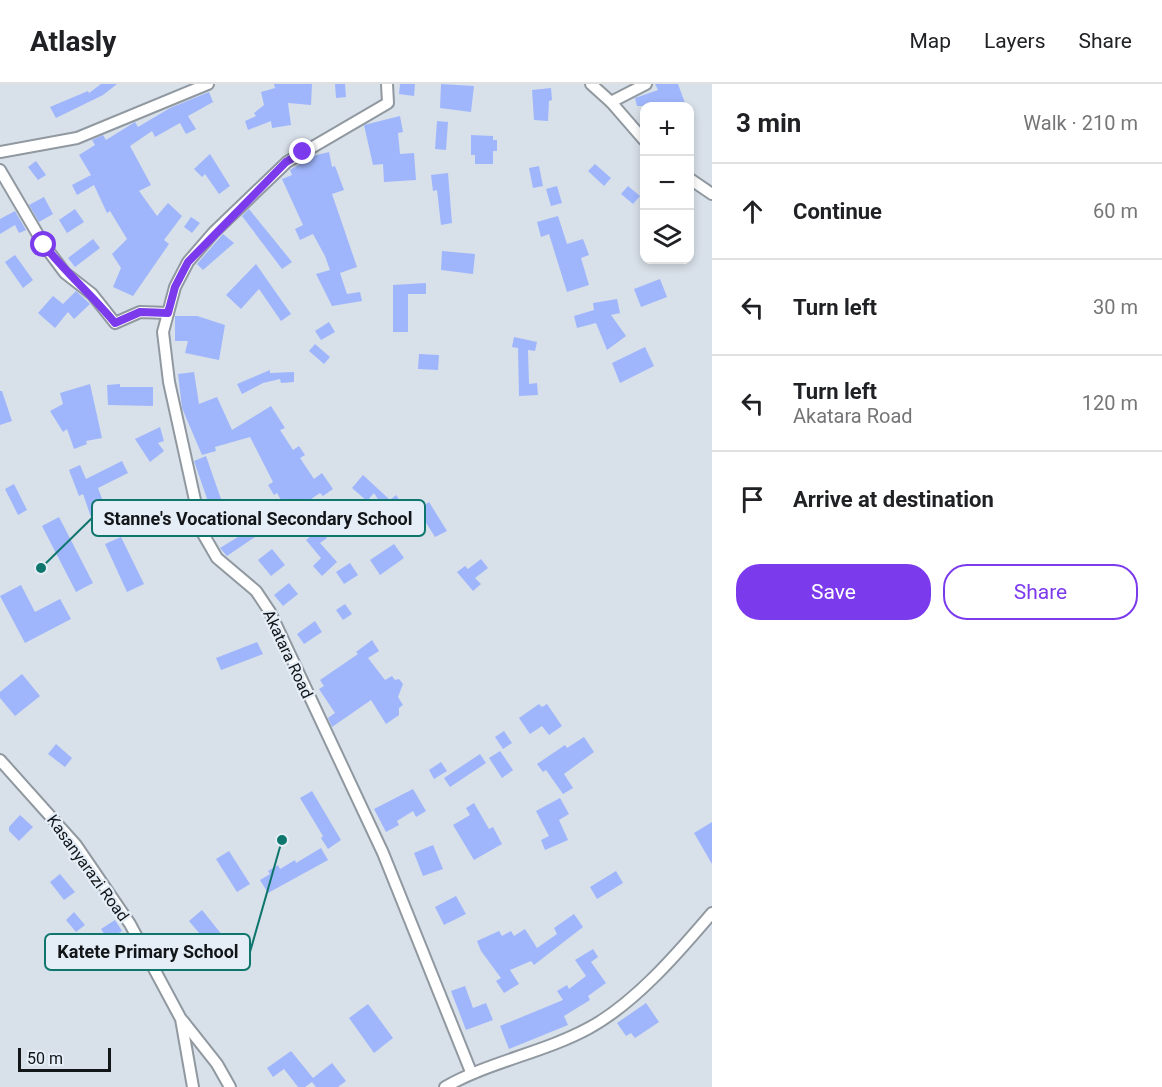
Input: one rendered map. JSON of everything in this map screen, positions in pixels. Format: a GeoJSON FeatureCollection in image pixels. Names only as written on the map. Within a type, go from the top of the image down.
{"type":"FeatureCollection","features":[{"type":"Feature","properties":{"kind":"street"},"geometry":{"type":"LineString","coordinates":[[182,84],[196,89]]}},
{"type":"Feature","properties":{"kind":"street"},"geometry":{"type":"LineString","coordinates":[[0,152],[77,138],[208,84]]}},
{"type":"Feature","properties":{"kind":"street","name":"Akatara Road"},"geometry":{"type":"LineString","coordinates":[[387,84],[388,103],[380,110],[286,162],[214,232],[188,262],[175,287],[163,333],[169,382],[202,532],[217,558],[256,591],[270,612],[383,853],[471,1072]]}},
{"type":"Feature","properties":{"kind":"street"},"geometry":{"type":"LineString","coordinates":[[591,84],[640,134]]}},
{"type":"Feature","properties":{"kind":"street"},"geometry":{"type":"LineString","coordinates":[[611,102],[646,84]]}},
{"type":"Feature","properties":{"kind":"street"},"geometry":{"type":"LineString","coordinates":[[0,170],[44,245],[65,273],[92,294],[115,323],[140,312],[168,313]]}},
{"type":"Feature","properties":{"kind":"street"},"geometry":{"type":"LineString","coordinates":[[694,182],[712,194]]}},
{"type":"Feature","properties":{"kind":"street","name":"Kasanyarazi Road"},"geometry":{"type":"LineString","coordinates":[[0,760],[76,845],[130,924],[182,1018],[193,1087]]}},
{"type":"Feature","properties":{"kind":"street"},"geometry":{"type":"LineString","coordinates":[[445,1087],[471,1072],[589,1029],[617,1010],[683,947],[712,913]]}},
{"type":"Feature","properties":{"kind":"street"},"geometry":{"type":"LineString","coordinates":[[182,1018],[217,1064],[230,1087]]}},
{"type":"Feature","properties":{"kind":"building"},"geometry":{"type":"Polygon","coordinates":[[[101,84],[117,84],[103,95],[56,118],[50,107],[88,91],[89,93],[101,84]]]}},
{"type":"Feature","properties":{"kind":"building"},"geometry":{"type":"Polygon","coordinates":[[[274,84],[312,84],[311,105],[288,103],[291,125],[272,128],[271,121],[248,130],[245,121],[256,116],[254,113],[264,105],[261,92],[275,88],[274,84]]]}},
{"type":"Feature","properties":{"kind":"building"},"geometry":{"type":"Polygon","coordinates":[[[335,84],[345,84],[346,97],[336,98],[335,84]]]}},
{"type":"Feature","properties":{"kind":"building"},"geometry":{"type":"Polygon","coordinates":[[[400,84],[415,84],[414,96],[399,94],[400,84]]]}},
{"type":"Feature","properties":{"kind":"building"},"geometry":{"type":"Polygon","coordinates":[[[441,84],[474,86],[471,112],[440,108],[441,84]]]}},
{"type":"Feature","properties":{"kind":"building"},"geometry":{"type":"Polygon","coordinates":[[[655,84],[678,84],[685,102],[640,102],[640,106],[637,106],[635,98],[658,90],[655,84]]]}},
{"type":"Feature","properties":{"kind":"building"},"geometry":{"type":"Polygon","coordinates":[[[551,88],[552,100],[549,101],[548,121],[534,120],[532,90],[551,88]]]}},
{"type":"Feature","properties":{"kind":"building"},"geometry":{"type":"Polygon","coordinates":[[[209,92],[213,102],[188,116],[196,129],[186,134],[180,123],[155,137],[152,131],[130,146],[151,185],[139,191],[157,216],[168,203],[182,216],[164,240],[169,244],[133,296],[113,287],[121,268],[112,254],[127,239],[110,211],[107,213],[94,185],[77,195],[72,185],[91,175],[79,155],[95,145],[92,140],[103,135],[106,140],[135,122],[138,127],[170,108],[209,92]]]}},
{"type":"Feature","properties":{"kind":"building"},"geometry":{"type":"Polygon","coordinates":[[[400,116],[403,132],[398,133],[400,154],[414,153],[416,180],[384,182],[383,164],[373,165],[364,125],[400,116]]]}},
{"type":"Feature","properties":{"kind":"building"},"geometry":{"type":"Polygon","coordinates":[[[437,121],[448,122],[446,150],[435,149],[437,121]]]}},
{"type":"Feature","properties":{"kind":"building"},"geometry":{"type":"Polygon","coordinates":[[[471,135],[493,136],[493,140],[497,140],[497,151],[493,151],[493,164],[475,164],[475,155],[471,155],[471,135]]]}},
{"type":"Feature","properties":{"kind":"building"},"geometry":{"type":"Polygon","coordinates":[[[329,152],[332,167],[335,166],[344,190],[332,194],[357,267],[340,273],[347,294],[360,292],[362,301],[332,306],[316,274],[330,270],[325,256],[313,234],[300,240],[295,229],[303,225],[282,179],[292,175],[290,170],[313,156],[329,152]]]}},
{"type":"Feature","properties":{"kind":"building"},"geometry":{"type":"Polygon","coordinates":[[[210,154],[230,186],[219,194],[205,174],[202,177],[194,169],[210,154]]]}},
{"type":"Feature","properties":{"kind":"building"},"geometry":{"type":"Polygon","coordinates":[[[36,161],[46,175],[38,180],[28,167],[36,161]]]}},
{"type":"Feature","properties":{"kind":"building"},"geometry":{"type":"Polygon","coordinates":[[[595,164],[611,178],[604,186],[588,171],[595,164]]]}},
{"type":"Feature","properties":{"kind":"building"},"geometry":{"type":"Polygon","coordinates":[[[539,166],[543,186],[533,188],[529,168],[539,166]]]}},
{"type":"Feature","properties":{"kind":"building"},"geometry":{"type":"Polygon","coordinates":[[[448,173],[452,223],[441,225],[437,190],[433,191],[431,175],[448,173]]]}},
{"type":"Feature","properties":{"kind":"building"},"geometry":{"type":"Polygon","coordinates":[[[557,186],[562,203],[551,206],[546,189],[557,186]]]}},
{"type":"Feature","properties":{"kind":"building"},"geometry":{"type":"Polygon","coordinates":[[[628,186],[640,196],[633,204],[621,194],[628,186]]]}},
{"type":"Feature","properties":{"kind":"building"},"geometry":{"type":"Polygon","coordinates":[[[44,197],[53,214],[39,222],[29,205],[44,197]]]}},
{"type":"Feature","properties":{"kind":"building"},"geometry":{"type":"Polygon","coordinates":[[[75,209],[84,222],[67,233],[59,220],[75,209]]]}},
{"type":"Feature","properties":{"kind":"building"},"geometry":{"type":"Polygon","coordinates":[[[249,209],[292,262],[282,269],[242,216],[249,209]]]}},
{"type":"Feature","properties":{"kind":"building"},"geometry":{"type":"Polygon","coordinates":[[[15,211],[26,230],[19,233],[15,225],[0,234],[0,219],[15,211]]]}},
{"type":"Feature","properties":{"kind":"building"},"geometry":{"type":"Polygon","coordinates":[[[558,216],[567,244],[583,239],[589,255],[581,258],[589,285],[567,292],[549,234],[541,237],[537,222],[558,216]]]}},
{"type":"Feature","properties":{"kind":"building"},"geometry":{"type":"Polygon","coordinates":[[[191,217],[200,223],[192,233],[184,227],[191,217]]]}},
{"type":"Feature","properties":{"kind":"building"},"geometry":{"type":"Polygon","coordinates":[[[223,234],[234,243],[203,270],[197,264],[223,234]]]}},
{"type":"Feature","properties":{"kind":"building"},"geometry":{"type":"Polygon","coordinates":[[[93,239],[100,248],[75,267],[68,258],[93,239]]]}},
{"type":"Feature","properties":{"kind":"building"},"geometry":{"type":"Polygon","coordinates":[[[442,251],[475,254],[473,274],[441,270],[442,251]]]}},
{"type":"Feature","properties":{"kind":"building"},"geometry":{"type":"Polygon","coordinates":[[[15,255],[33,280],[23,288],[5,262],[15,255]]]}},
{"type":"Feature","properties":{"kind":"building"},"geometry":{"type":"Polygon","coordinates":[[[256,264],[291,314],[281,321],[259,289],[241,309],[226,295],[256,264]]]}},
{"type":"Feature","properties":{"kind":"building"},"geometry":{"type":"Polygon","coordinates":[[[660,279],[667,297],[641,307],[634,289],[660,279]]]}},
{"type":"Feature","properties":{"kind":"building"},"geometry":{"type":"Polygon","coordinates":[[[426,283],[426,294],[408,294],[408,332],[393,332],[393,285],[426,283]]]}},
{"type":"Feature","properties":{"kind":"building"},"geometry":{"type":"Polygon","coordinates":[[[76,291],[90,304],[74,319],[68,312],[55,328],[38,313],[53,296],[63,304],[76,291]]]}},
{"type":"Feature","properties":{"kind":"building"},"geometry":{"type":"Polygon","coordinates":[[[617,299],[620,313],[611,315],[626,336],[607,350],[596,323],[577,328],[574,316],[594,310],[593,303],[617,299]]]}},
{"type":"Feature","properties":{"kind":"building"},"geometry":{"type":"Polygon","coordinates":[[[175,316],[197,316],[225,325],[219,360],[185,353],[188,341],[175,341],[175,316]]]}},
{"type":"Feature","properties":{"kind":"building"},"geometry":{"type":"Polygon","coordinates":[[[329,322],[335,332],[321,340],[315,331],[329,322]]]}},
{"type":"Feature","properties":{"kind":"building"},"geometry":{"type":"Polygon","coordinates":[[[514,337],[537,342],[535,351],[528,350],[529,384],[537,383],[538,395],[519,396],[518,348],[512,347],[514,337]]]}},
{"type":"Feature","properties":{"kind":"building"},"geometry":{"type":"Polygon","coordinates":[[[315,344],[330,357],[324,364],[309,351],[315,344]]]}},
{"type":"Feature","properties":{"kind":"building"},"geometry":{"type":"Polygon","coordinates":[[[645,347],[654,366],[620,383],[612,363],[645,347]]]}},
{"type":"Feature","properties":{"kind":"building"},"geometry":{"type":"Polygon","coordinates":[[[419,354],[439,355],[438,370],[418,369],[419,354]]]}},
{"type":"Feature","properties":{"kind":"building"},"geometry":{"type":"Polygon","coordinates":[[[270,370],[270,373],[294,372],[294,382],[281,383],[280,379],[263,383],[242,394],[237,384],[270,370]]]}},
{"type":"Feature","properties":{"kind":"building"},"geometry":{"type":"Polygon","coordinates":[[[194,372],[199,404],[217,397],[232,430],[271,406],[285,428],[280,430],[293,450],[299,446],[305,455],[300,458],[314,479],[322,473],[333,489],[323,496],[320,493],[289,514],[277,493],[274,495],[268,485],[273,482],[250,437],[215,447],[216,451],[202,455],[182,408],[178,374],[194,372]]]}},
{"type":"Feature","properties":{"kind":"building"},"geometry":{"type":"Polygon","coordinates":[[[90,384],[102,438],[86,441],[87,444],[74,449],[67,429],[63,432],[50,411],[63,404],[60,393],[90,384]]]}},
{"type":"Feature","properties":{"kind":"building"},"geometry":{"type":"Polygon","coordinates":[[[120,384],[120,387],[153,387],[153,406],[108,405],[107,385],[120,384]]]}},
{"type":"Feature","properties":{"kind":"building"},"geometry":{"type":"Polygon","coordinates":[[[0,391],[2,391],[12,421],[0,425],[0,391]]]}},
{"type":"Feature","properties":{"kind":"building"},"geometry":{"type":"Polygon","coordinates":[[[160,427],[164,441],[158,443],[164,451],[150,462],[135,439],[160,427]]]}},
{"type":"Feature","properties":{"kind":"building"},"geometry":{"type":"Polygon","coordinates":[[[206,456],[228,519],[209,527],[206,515],[212,513],[194,461],[206,456]]]}},
{"type":"Feature","properties":{"kind":"building"},"geometry":{"type":"Polygon","coordinates":[[[122,461],[128,473],[98,488],[108,515],[92,520],[83,494],[79,496],[69,470],[80,465],[86,479],[122,461]]]}},
{"type":"Feature","properties":{"kind":"building"},"geometry":{"type":"Polygon","coordinates":[[[363,475],[390,500],[396,495],[406,510],[391,520],[374,493],[367,501],[352,488],[363,475]]]}},
{"type":"Feature","properties":{"kind":"building"},"geometry":{"type":"Polygon","coordinates":[[[14,484],[27,510],[18,515],[5,489],[14,484]]]}},
{"type":"Feature","properties":{"kind":"building"},"geometry":{"type":"Polygon","coordinates":[[[256,499],[262,508],[257,512],[268,528],[227,556],[220,548],[238,537],[228,517],[256,499]]]}},
{"type":"Feature","properties":{"kind":"building"},"geometry":{"type":"Polygon","coordinates":[[[429,502],[447,531],[435,537],[418,510],[429,502]]]}},
{"type":"Feature","properties":{"kind":"building"},"geometry":{"type":"Polygon","coordinates":[[[59,517],[93,583],[76,592],[42,526],[59,517]]]}},
{"type":"Feature","properties":{"kind":"building"},"geometry":{"type":"Polygon","coordinates":[[[320,529],[327,538],[320,543],[337,562],[322,576],[313,566],[321,558],[306,540],[320,529]]]}},
{"type":"Feature","properties":{"kind":"building"},"geometry":{"type":"Polygon","coordinates":[[[121,537],[144,584],[127,592],[105,544],[121,537]]]}},
{"type":"Feature","properties":{"kind":"building"},"geometry":{"type":"Polygon","coordinates":[[[394,544],[404,558],[380,575],[370,560],[394,544]]]}},
{"type":"Feature","properties":{"kind":"building"},"geometry":{"type":"Polygon","coordinates":[[[272,549],[285,565],[271,576],[258,560],[272,549]]]}},
{"type":"Feature","properties":{"kind":"building"},"geometry":{"type":"Polygon","coordinates":[[[481,559],[488,568],[475,578],[481,584],[473,591],[457,572],[465,566],[468,569],[481,559]]]}},
{"type":"Feature","properties":{"kind":"building"},"geometry":{"type":"Polygon","coordinates":[[[350,563],[358,575],[344,584],[336,572],[350,563]]]}},
{"type":"Feature","properties":{"kind":"building"},"geometry":{"type":"Polygon","coordinates":[[[289,583],[298,594],[283,606],[274,595],[289,583]]]}},
{"type":"Feature","properties":{"kind":"building"},"geometry":{"type":"Polygon","coordinates":[[[21,585],[35,612],[60,599],[71,619],[25,643],[0,596],[21,585]]]}},
{"type":"Feature","properties":{"kind":"building"},"geometry":{"type":"Polygon","coordinates":[[[345,604],[352,614],[343,620],[336,610],[345,604]]]}},
{"type":"Feature","properties":{"kind":"building"},"geometry":{"type":"Polygon","coordinates":[[[315,621],[322,632],[304,644],[297,634],[315,621]]]}},
{"type":"Feature","properties":{"kind":"building"},"geometry":{"type":"Polygon","coordinates":[[[372,640],[379,651],[368,658],[385,680],[392,676],[403,684],[398,697],[403,705],[399,708],[399,715],[386,724],[371,700],[332,727],[328,718],[335,713],[319,689],[324,686],[320,680],[358,654],[356,652],[372,640]]]}},
{"type":"Feature","properties":{"kind":"building"},"geometry":{"type":"Polygon","coordinates":[[[257,642],[263,654],[221,670],[216,658],[257,642]]]}},
{"type":"Feature","properties":{"kind":"building"},"geometry":{"type":"Polygon","coordinates":[[[22,674],[40,696],[15,716],[0,698],[0,692],[22,674]]]}},
{"type":"Feature","properties":{"kind":"building"},"geometry":{"type":"Polygon","coordinates":[[[539,704],[542,707],[547,704],[562,726],[549,735],[542,726],[530,734],[519,718],[539,704]]]}},
{"type":"Feature","properties":{"kind":"building"},"geometry":{"type":"Polygon","coordinates":[[[504,731],[512,743],[503,749],[495,737],[504,731]]]}},
{"type":"Feature","properties":{"kind":"building"},"geometry":{"type":"Polygon","coordinates":[[[584,737],[594,752],[564,774],[573,788],[563,794],[546,770],[543,772],[537,764],[565,745],[567,748],[584,737]]]}},
{"type":"Feature","properties":{"kind":"building"},"geometry":{"type":"Polygon","coordinates":[[[56,744],[72,758],[65,767],[48,754],[56,744]]]}},
{"type":"Feature","properties":{"kind":"building"},"geometry":{"type":"Polygon","coordinates":[[[500,751],[513,770],[502,778],[489,758],[500,751]]]}},
{"type":"Feature","properties":{"kind":"building"},"geometry":{"type":"Polygon","coordinates":[[[480,754],[486,763],[450,787],[444,778],[480,754]]]}},
{"type":"Feature","properties":{"kind":"building"},"geometry":{"type":"Polygon","coordinates":[[[441,762],[447,771],[434,779],[429,770],[441,762]]]}},
{"type":"Feature","properties":{"kind":"building"},"geometry":{"type":"Polygon","coordinates":[[[413,789],[426,811],[416,817],[413,811],[397,821],[399,825],[386,832],[374,809],[413,789]]]}},
{"type":"Feature","properties":{"kind":"building"},"geometry":{"type":"Polygon","coordinates":[[[312,791],[341,840],[328,849],[321,838],[323,836],[300,798],[312,791]]]}},
{"type":"Feature","properties":{"kind":"building"},"geometry":{"type":"Polygon","coordinates":[[[560,798],[569,814],[559,820],[568,840],[545,850],[541,840],[549,836],[536,811],[560,798]]]}},
{"type":"Feature","properties":{"kind":"building"},"geometry":{"type":"Polygon","coordinates":[[[474,803],[489,829],[493,827],[502,844],[474,860],[453,825],[470,815],[466,808],[474,803]]]}},
{"type":"Feature","properties":{"kind":"building"},"geometry":{"type":"Polygon","coordinates":[[[20,815],[33,827],[19,841],[9,831],[9,827],[20,815]]]}},
{"type":"Feature","properties":{"kind":"building"},"geometry":{"type":"Polygon","coordinates":[[[712,822],[712,864],[694,833],[712,822]]]}},
{"type":"Feature","properties":{"kind":"building"},"geometry":{"type":"Polygon","coordinates":[[[433,845],[443,869],[423,876],[414,853],[433,845]]]}},
{"type":"Feature","properties":{"kind":"building"},"geometry":{"type":"Polygon","coordinates":[[[321,848],[328,860],[268,893],[260,880],[270,874],[268,871],[278,865],[280,869],[295,860],[296,863],[321,848]]]}},
{"type":"Feature","properties":{"kind":"building"},"geometry":{"type":"Polygon","coordinates":[[[229,851],[250,884],[237,892],[216,859],[229,851]]]}},
{"type":"Feature","properties":{"kind":"building"},"geometry":{"type":"Polygon","coordinates":[[[616,871],[623,883],[597,899],[590,887],[616,871]]]}},
{"type":"Feature","properties":{"kind":"building"},"geometry":{"type":"Polygon","coordinates":[[[60,874],[75,892],[64,900],[50,882],[60,874]]]}},
{"type":"Feature","properties":{"kind":"building"},"geometry":{"type":"Polygon","coordinates":[[[456,896],[466,914],[444,925],[435,907],[456,896]]]}},
{"type":"Feature","properties":{"kind":"building"},"geometry":{"type":"Polygon","coordinates":[[[202,910],[227,941],[215,952],[189,921],[202,910]]]}},
{"type":"Feature","properties":{"kind":"building"},"geometry":{"type":"Polygon","coordinates":[[[74,912],[85,925],[76,932],[66,920],[74,912]]]}},
{"type":"Feature","properties":{"kind":"building"},"geometry":{"type":"Polygon","coordinates":[[[574,914],[583,927],[534,965],[531,961],[510,970],[519,984],[504,993],[496,981],[501,978],[481,951],[477,941],[499,931],[502,936],[511,931],[514,936],[525,929],[537,948],[557,934],[554,928],[574,914]]]}},
{"type":"Feature","properties":{"kind":"building"},"geometry":{"type":"Polygon","coordinates":[[[115,920],[122,931],[108,940],[101,929],[115,920]]]}},
{"type":"Feature","properties":{"kind":"building"},"geometry":{"type":"Polygon","coordinates":[[[593,949],[598,957],[591,962],[606,983],[588,996],[590,1000],[564,1016],[568,1025],[509,1049],[500,1026],[563,1000],[557,991],[567,985],[569,989],[586,976],[575,960],[593,949]]]}},
{"type":"Feature","properties":{"kind":"building"},"geometry":{"type":"Polygon","coordinates":[[[465,986],[473,1008],[486,1003],[493,1020],[466,1030],[451,991],[465,986]]]}},
{"type":"Feature","properties":{"kind":"building"},"geometry":{"type":"Polygon","coordinates":[[[646,1003],[659,1022],[635,1038],[631,1033],[626,1036],[617,1023],[646,1003]]]}},
{"type":"Feature","properties":{"kind":"building"},"geometry":{"type":"Polygon","coordinates":[[[368,1004],[393,1038],[374,1053],[349,1018],[368,1004]]]}},
{"type":"Feature","properties":{"kind":"building"},"geometry":{"type":"Polygon","coordinates":[[[291,1051],[313,1078],[332,1063],[346,1081],[338,1087],[316,1087],[312,1082],[305,1087],[298,1087],[284,1069],[273,1077],[267,1068],[291,1051]]]}},
{"type":"Feature","properties":{"kind":"place","name":"Stanne's Vocational Secondary School"},"geometry":{"type":"Point","coordinates":[41,568]}},
{"type":"Feature","properties":{"kind":"place","name":"Katete Primary School"},"geometry":{"type":"Point","coordinates":[282,840]}},
{"type":"Feature","properties":{"kind":"route"},"geometry":{"type":"LineString","coordinates":[[44,245],[65,273],[92,294],[115,323],[140,312],[168,313],[175,287],[188,262],[214,232],[286,162],[303,152]]}}]}
